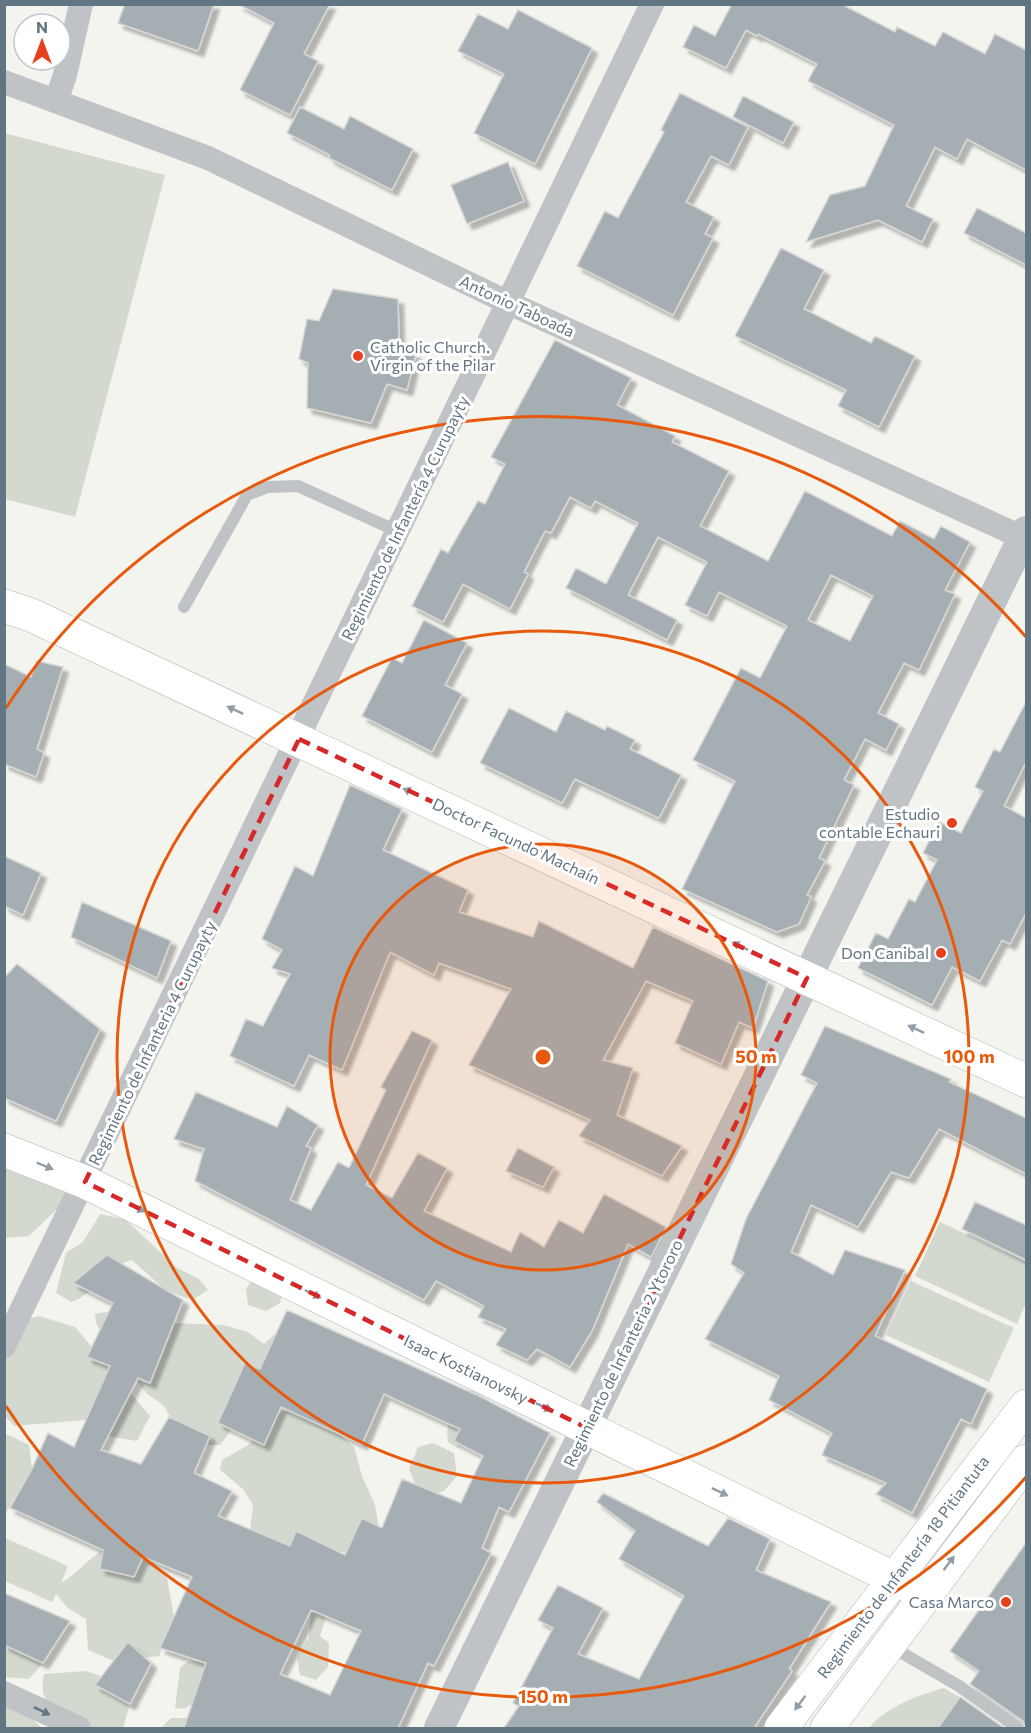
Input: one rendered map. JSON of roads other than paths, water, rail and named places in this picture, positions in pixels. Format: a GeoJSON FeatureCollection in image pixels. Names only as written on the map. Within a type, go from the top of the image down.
{"type":"FeatureCollection","features":[{"type":"Feature","properties":{"kind":"main road","name":"Doctor Facundo Machaín"},"geometry":{"type":"LineString","coordinates":[[4,606],[31,615],[299,739],[1026,1081]]}},
{"type":"Feature","properties":{"kind":"main road","name":"Isaac Kostianovsky"},"geometry":{"type":"LineString","coordinates":[[4,1150],[85,1182],[926,1594]]}},
{"type":"Feature","properties":{"kind":"main road","name":"Regimiento de Infantería 18 Pitiantuta"},"geometry":{"type":"LineString","coordinates":[[781,1728],[1026,1406]]}},
{"type":"Feature","properties":{"kind":"main road"},"geometry":{"type":"LineString","coordinates":[[827,1728],[1026,1461]]}},
{"type":"Feature","properties":{"kind":"street"},"geometry":{"type":"LineString","coordinates":[[57,101],[81,4]]}},
{"type":"Feature","properties":{"kind":"street","name":"Regimiento de Infantería 4 Curupayty"},"geometry":{"type":"LineString","coordinates":[[299,739],[652,4]]}},
{"type":"Feature","properties":{"kind":"street","name":"Antonio Taboada"},"geometry":{"type":"LineString","coordinates":[[4,82],[208,158],[508,303],[1025,536]]}},
{"type":"Feature","properties":{"kind":"street","name":"Regimiento de Infanteria 2 Ytororo"},"geometry":{"type":"LineString","coordinates":[[439,1728],[1025,536]]}},
{"type":"Feature","properties":{"kind":"street","name":"Regimiento de Infanteria 4 Curupayty"},"geometry":{"type":"LineString","coordinates":[[4,1346],[299,739]]}},
{"type":"Feature","properties":{"kind":"street"},"geometry":{"type":"LineString","coordinates":[[4,1693],[79,1728]]}},
{"type":"Feature","properties":{"kind":"lane"},"geometry":{"type":"LineString","coordinates":[[184,607],[247,495],[268,487],[298,486],[399,532]]}},
{"type":"Feature","properties":{"kind":"lane"},"geometry":{"type":"LineString","coordinates":[[888,1645],[959,1686],[1018,1728]]}},
{"type":"Feature","properties":{"kind":"place","name":"Catholic Church. Virgin of the Pilar"},"geometry":{"type":"Point","coordinates":[358,356]}},
{"type":"Feature","properties":{"kind":"place","name":"Estudio contable Echauri"},"geometry":{"type":"Point","coordinates":[952,823]}},
{"type":"Feature","properties":{"kind":"place","name":"Don Canibal"},"geometry":{"type":"Point","coordinates":[941,953]}},
{"type":"Feature","properties":{"kind":"place","name":"Casa Marco"},"geometry":{"type":"Point","coordinates":[1006,1602]}}]}
